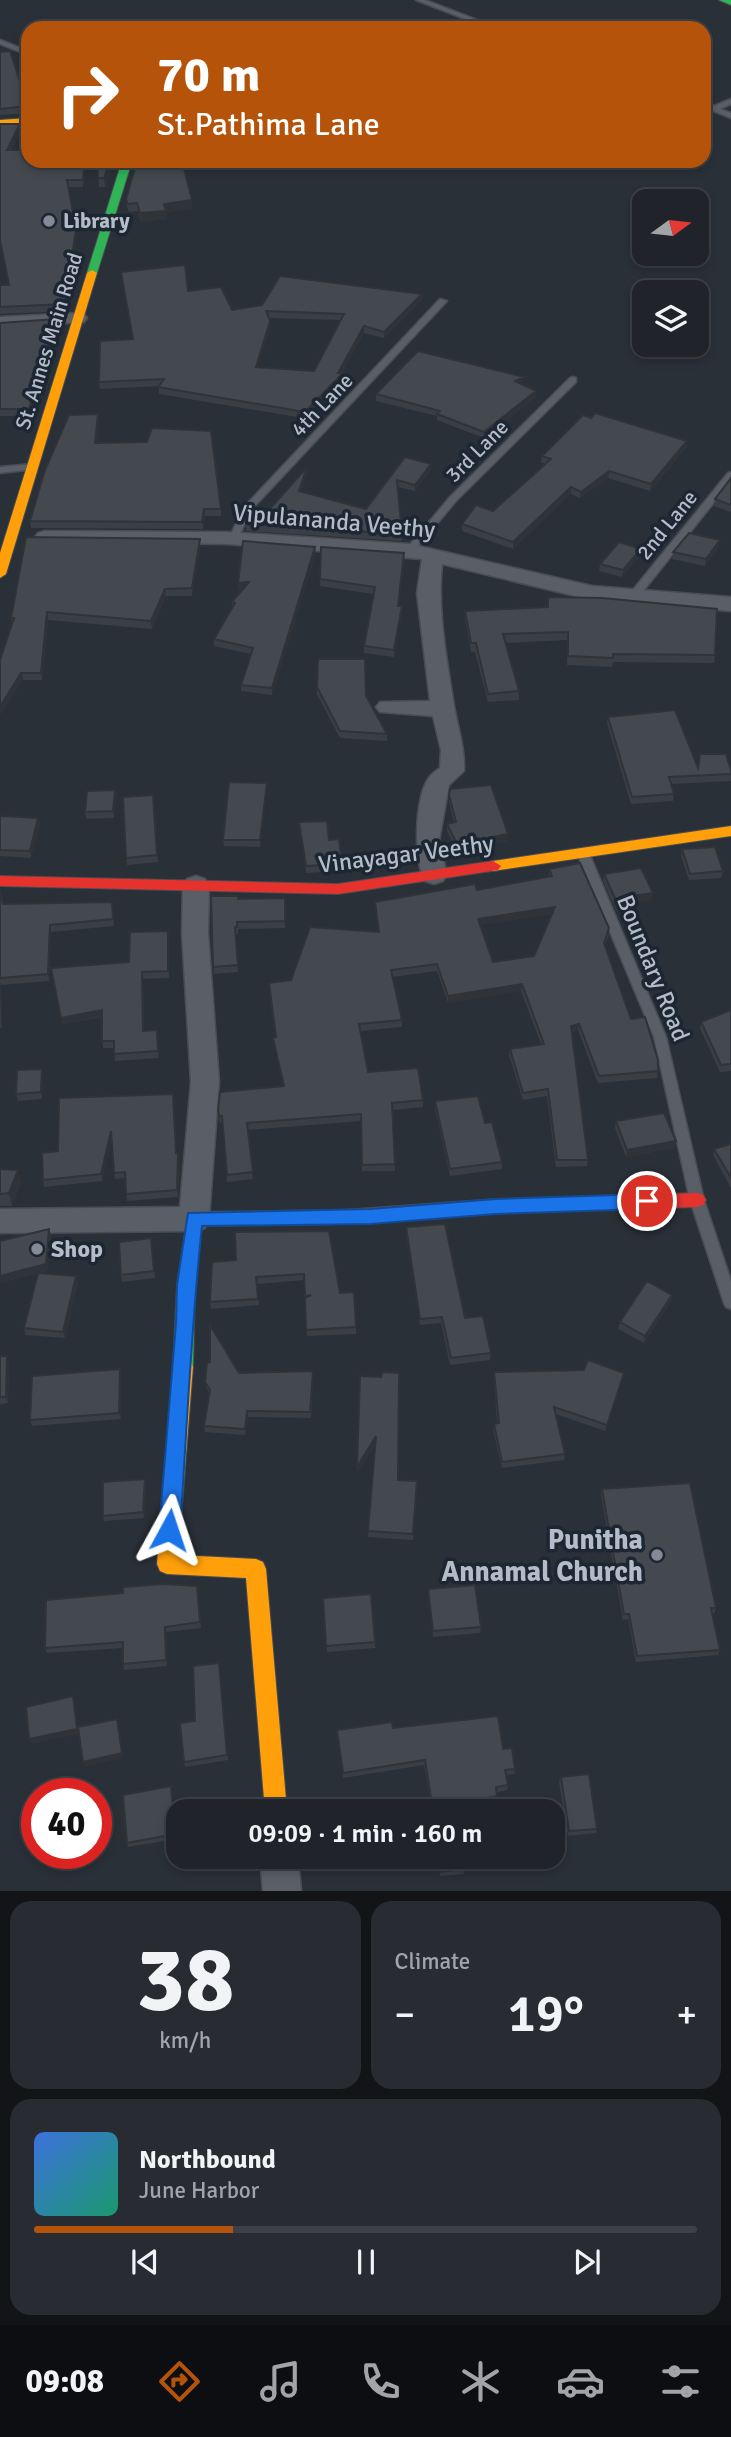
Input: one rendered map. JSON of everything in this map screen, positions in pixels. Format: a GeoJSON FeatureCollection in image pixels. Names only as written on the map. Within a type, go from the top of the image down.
{"type":"FeatureCollection","features":[{"type":"Feature","properties":{"kind":"street"},"geometry":{"type":"LineString","coordinates":[[723,0],[731,3]]}},
{"type":"Feature","properties":{"kind":"street"},"geometry":{"type":"LineString","coordinates":[[0,123],[21,122]]}},
{"type":"Feature","properties":{"kind":"street","name":"St. Annes Main Road"},"geometry":{"type":"LineString","coordinates":[[0,574],[125,168]]}},
{"type":"Feature","properties":{"kind":"street"},"geometry":{"type":"LineString","coordinates":[[0,322],[78,318]]}},
{"type":"Feature","properties":{"kind":"street","name":"Vipulananda Veethy"},"geometry":{"type":"LineString","coordinates":[[12,537],[234,538],[410,550],[558,585],[632,598],[731,604]]}},
{"type":"Feature","properties":{"kind":"street"},"geometry":{"type":"LineString","coordinates":[[433,554],[428,593],[443,709],[453,750],[452,771],[438,782],[427,841],[434,875]]}},
{"type":"Feature","properties":{"kind":"street"},"geometry":{"type":"LineString","coordinates":[[388,707],[443,709]]}},
{"type":"Feature","properties":{"kind":"street","name":"Vinayagar Veethy"},"geometry":{"type":"LineString","coordinates":[[0,881],[338,889],[731,831]]}},
{"type":"Feature","properties":{"kind":"street"},"geometry":{"type":"LineString","coordinates":[[196,885],[195,933],[205,1082],[186,1285],[186,1323],[167,1564],[256,1569],[275,1799]]}},
{"type":"Feature","properties":{"kind":"street"},"geometry":{"type":"LineString","coordinates":[[0,1221],[370,1217],[496,1206],[697,1200]]}},
{"type":"Feature","properties":{"kind":"street"},"geometry":{"type":"LineString","coordinates":[[280,1869],[282,1891]]}},
{"type":"Feature","properties":{"kind":"lane"},"geometry":{"type":"LineString","coordinates":[[419,0],[476,21]]}},
{"type":"Feature","properties":{"kind":"lane"},"geometry":{"type":"LineString","coordinates":[[0,43],[21,50]]}},
{"type":"Feature","properties":{"kind":"lane"},"geometry":{"type":"LineString","coordinates":[[714,110],[731,101]]}},
{"type":"Feature","properties":{"kind":"lane"},"geometry":{"type":"LineString","coordinates":[[711,109],[731,116]]}},
{"type":"Feature","properties":{"kind":"lane","name":"4th Lane"},"geometry":{"type":"LineString","coordinates":[[234,538],[248,508],[443,301]]}},
{"type":"Feature","properties":{"kind":"lane","name":"3rd Lane"},"geometry":{"type":"LineString","coordinates":[[410,550],[453,499],[573,380]]}},
{"type":"Feature","properties":{"kind":"lane"},"geometry":{"type":"LineString","coordinates":[[0,470],[33,467]]}},
{"type":"Feature","properties":{"kind":"lane","name":"2nd Lane"},"geometry":{"type":"LineString","coordinates":[[632,598],[731,475]]}},
{"type":"Feature","properties":{"kind":"lane","name":"Boundary Road"},"geometry":{"type":"LineString","coordinates":[[583,853],[660,1037],[697,1200],[731,1304]]}},
{"type":"Feature","properties":{"kind":"building"},"geometry":{"type":"Polygon","coordinates":[[[10,51],[21,85],[21,107],[0,109],[0,52],[10,51]]]}},
{"type":"Feature","properties":{"kind":"building"},"geometry":{"type":"Polygon","coordinates":[[[0,124],[20,124],[7,150],[21,150],[21,168],[84,168],[83,180],[67,180],[76,229],[65,304],[0,307],[0,285],[9,285],[0,240],[0,124]]]}},
{"type":"Feature","properties":{"kind":"building"},"geometry":{"type":"Polygon","coordinates":[[[97,168],[108,168],[104,178],[98,178],[97,168]]]}},
{"type":"Feature","properties":{"kind":"building"},"geometry":{"type":"Polygon","coordinates":[[[135,168],[184,168],[192,200],[164,204],[166,211],[140,213],[137,203],[128,204],[126,199],[135,168]]]}},
{"type":"Feature","properties":{"kind":"building"},"geometry":{"type":"Polygon","coordinates":[[[185,265],[188,291],[221,287],[232,310],[262,305],[280,276],[422,294],[384,332],[364,326],[338,373],[343,373],[296,421],[299,411],[158,387],[164,379],[99,382],[100,341],[133,339],[121,272],[185,265]],[[266,311],[270,321],[256,367],[314,371],[344,314],[266,311]]]}},
{"type":"Feature","properties":{"kind":"building"},"geometry":{"type":"Polygon","coordinates":[[[56,319],[29,409],[0,409],[0,323],[56,319]]]}},
{"type":"Feature","properties":{"kind":"building"},"geometry":{"type":"Polygon","coordinates":[[[418,351],[524,377],[515,381],[536,391],[484,432],[437,414],[440,411],[376,394],[418,351]]]}},
{"type":"Feature","properties":{"kind":"building"},"geometry":{"type":"Polygon","coordinates":[[[595,413],[687,441],[651,484],[609,471],[581,492],[571,487],[513,542],[462,524],[476,505],[493,511],[551,459],[542,456],[583,415],[591,418],[595,413]]]}},
{"type":"Feature","properties":{"kind":"building"},"geometry":{"type":"Polygon","coordinates":[[[98,414],[95,443],[147,442],[152,428],[211,431],[221,509],[204,509],[202,522],[30,521],[45,470],[69,415],[98,414]]]}},
{"type":"Feature","properties":{"kind":"building"},"geometry":{"type":"Polygon","coordinates":[[[405,457],[431,464],[415,485],[397,480],[402,534],[246,524],[251,511],[268,511],[307,467],[299,491],[366,509],[405,457]]]}},
{"type":"Feature","properties":{"kind":"building"},"geometry":{"type":"Polygon","coordinates":[[[731,478],[731,505],[715,499],[731,478]]]}},
{"type":"Feature","properties":{"kind":"building"},"geometry":{"type":"Polygon","coordinates":[[[689,533],[720,540],[706,559],[673,552],[689,533]]]}},
{"type":"Feature","properties":{"kind":"building"},"geometry":{"type":"Polygon","coordinates":[[[26,537],[200,539],[192,588],[165,589],[151,621],[47,612],[41,673],[21,673],[0,707],[0,660],[14,618],[11,618],[26,537]]]}},
{"type":"Feature","properties":{"kind":"building"},"geometry":{"type":"Polygon","coordinates":[[[243,541],[315,547],[272,688],[241,685],[253,648],[214,639],[235,603],[232,602],[249,582],[238,583],[243,541]]]}},
{"type":"Feature","properties":{"kind":"building"},"geometry":{"type":"Polygon","coordinates":[[[619,542],[641,549],[623,570],[600,564],[619,542]]]}},
{"type":"Feature","properties":{"kind":"building"},"geometry":{"type":"Polygon","coordinates":[[[321,547],[404,553],[398,606],[402,606],[394,650],[364,646],[375,587],[320,579],[321,547]]]}},
{"type":"Feature","properties":{"kind":"building"},"geometry":{"type":"Polygon","coordinates":[[[548,597],[602,598],[717,609],[715,655],[613,654],[613,658],[568,656],[568,632],[503,634],[519,691],[488,694],[476,643],[471,643],[465,611],[548,607],[548,597]]]}},
{"type":"Feature","properties":{"kind":"building"},"geometry":{"type":"Polygon","coordinates":[[[318,659],[365,659],[366,696],[387,734],[340,731],[317,687],[318,659]]]}},
{"type":"Feature","properties":{"kind":"building"},"geometry":{"type":"Polygon","coordinates":[[[675,710],[698,768],[700,754],[726,754],[731,774],[669,777],[674,794],[632,797],[608,717],[675,710]]]}},
{"type":"Feature","properties":{"kind":"building"},"geometry":{"type":"Polygon","coordinates":[[[229,782],[267,783],[260,840],[223,840],[229,782]]]}},
{"type":"Feature","properties":{"kind":"building"},"geometry":{"type":"Polygon","coordinates":[[[491,785],[508,834],[457,844],[447,824],[456,822],[450,789],[491,785]]]}},
{"type":"Feature","properties":{"kind":"building"},"geometry":{"type":"Polygon","coordinates":[[[115,790],[113,811],[85,812],[87,791],[115,790]]]}},
{"type":"Feature","properties":{"kind":"building"},"geometry":{"type":"Polygon","coordinates":[[[153,795],[157,855],[126,858],[123,797],[153,795]]]}},
{"type":"Feature","properties":{"kind":"building"},"geometry":{"type":"Polygon","coordinates":[[[0,816],[38,818],[30,851],[0,850],[0,816]]]}},
{"type":"Feature","properties":{"kind":"building"},"geometry":{"type":"Polygon","coordinates":[[[327,821],[329,840],[339,839],[342,864],[306,866],[299,822],[327,821]]]}},
{"type":"Feature","properties":{"kind":"building"},"geometry":{"type":"Polygon","coordinates":[[[715,847],[723,871],[690,874],[682,849],[715,847]]]}},
{"type":"Feature","properties":{"kind":"building"},"geometry":{"type":"Polygon","coordinates":[[[580,863],[609,928],[604,943],[631,1019],[645,1017],[658,1060],[658,1071],[599,1076],[579,1024],[571,1026],[588,1160],[557,1160],[548,1089],[523,1093],[510,1049],[544,1044],[522,984],[448,996],[437,964],[391,970],[402,1020],[359,1024],[368,1072],[418,1068],[423,1100],[392,1103],[395,1164],[362,1165],[361,1114],[247,1123],[253,1172],[227,1175],[222,1116],[219,1116],[218,1110],[220,1092],[284,1086],[273,1038],[276,1037],[269,983],[291,980],[310,927],[379,932],[375,902],[475,884],[477,890],[552,876],[549,869],[580,863]],[[555,907],[478,919],[493,962],[534,956],[555,907]]]}},
{"type":"Feature","properties":{"kind":"building"},"geometry":{"type":"Polygon","coordinates":[[[641,868],[653,893],[620,898],[618,905],[604,874],[641,868]]]}},
{"type":"Feature","properties":{"kind":"building"},"geometry":{"type":"Polygon","coordinates":[[[0,889],[3,904],[112,902],[113,919],[50,925],[48,974],[0,978],[0,889]]]}},
{"type":"Feature","properties":{"kind":"building"},"geometry":{"type":"Polygon","coordinates":[[[211,896],[238,896],[238,899],[285,898],[285,921],[237,922],[235,927],[238,965],[213,967],[211,896]]]}},
{"type":"Feature","properties":{"kind":"building"},"geometry":{"type":"Polygon","coordinates":[[[168,931],[168,971],[142,972],[143,1031],[157,1030],[158,1051],[114,1054],[114,1041],[102,1041],[102,1010],[61,1018],[51,968],[129,962],[130,932],[168,931]]]}},
{"type":"Feature","properties":{"kind":"building"},"geometry":{"type":"Polygon","coordinates":[[[731,1010],[731,1064],[721,1065],[701,1022],[731,1010]]]}},
{"type":"Feature","properties":{"kind":"building"},"geometry":{"type":"Polygon","coordinates":[[[42,1069],[41,1092],[16,1094],[17,1070],[42,1069]]]}},
{"type":"Feature","properties":{"kind":"building"},"geometry":{"type":"Polygon","coordinates":[[[173,1094],[178,1153],[177,1190],[126,1194],[125,1172],[114,1173],[111,1131],[101,1174],[43,1180],[42,1153],[58,1151],[59,1098],[173,1094]]]}},
{"type":"Feature","properties":{"kind":"building"},"geometry":{"type":"Polygon","coordinates":[[[478,1096],[485,1123],[492,1122],[502,1162],[450,1169],[435,1101],[478,1096]]]}},
{"type":"Feature","properties":{"kind":"building"},"geometry":{"type":"Polygon","coordinates":[[[664,1113],[676,1141],[627,1150],[616,1121],[664,1113]]]}},
{"type":"Feature","properties":{"kind":"building"},"geometry":{"type":"Polygon","coordinates":[[[731,1144],[731,1178],[714,1149],[731,1144]]]}},
{"type":"Feature","properties":{"kind":"building"},"geometry":{"type":"Polygon","coordinates":[[[0,1169],[18,1170],[9,1193],[0,1194],[0,1169]]]}},
{"type":"Feature","properties":{"kind":"building"},"geometry":{"type":"Polygon","coordinates":[[[445,1224],[465,1318],[483,1316],[491,1353],[451,1358],[442,1317],[420,1319],[406,1227],[445,1224]]]}},
{"type":"Feature","properties":{"kind":"building"},"geometry":{"type":"Polygon","coordinates":[[[49,1229],[46,1264],[0,1276],[0,1241],[49,1229]]]}},
{"type":"Feature","properties":{"kind":"building"},"geometry":{"type":"Polygon","coordinates":[[[329,1231],[340,1293],[354,1292],[356,1327],[306,1330],[305,1298],[311,1295],[305,1296],[304,1274],[256,1277],[258,1299],[210,1302],[212,1262],[236,1260],[235,1232],[329,1231]]]}},
{"type":"Feature","properties":{"kind":"building"},"geometry":{"type":"Polygon","coordinates":[[[151,1238],[154,1271],[121,1275],[119,1242],[151,1238]]]}},
{"type":"Feature","properties":{"kind":"building"},"geometry":{"type":"Polygon","coordinates":[[[38,1273],[76,1276],[63,1332],[24,1328],[38,1273]]]}},
{"type":"Feature","properties":{"kind":"building"},"geometry":{"type":"Polygon","coordinates":[[[647,1281],[672,1295],[645,1336],[620,1322],[647,1281]]]}},
{"type":"Feature","properties":{"kind":"building"},"geometry":{"type":"Polygon","coordinates":[[[210,1325],[239,1373],[313,1371],[310,1412],[247,1411],[245,1429],[204,1426],[210,1390],[205,1382],[207,1363],[210,1362],[210,1325]]]}},
{"type":"Feature","properties":{"kind":"building"},"geometry":{"type":"Polygon","coordinates":[[[0,1356],[7,1356],[6,1397],[0,1397],[0,1356]]]}},
{"type":"Feature","properties":{"kind":"building"},"geometry":{"type":"Polygon","coordinates":[[[588,1360],[624,1373],[607,1425],[554,1407],[565,1454],[502,1462],[494,1424],[499,1423],[494,1372],[584,1370],[588,1360]]]}},
{"type":"Feature","properties":{"kind":"building"},"geometry":{"type":"Polygon","coordinates":[[[120,1369],[119,1413],[30,1420],[32,1376],[120,1369]]]}},
{"type":"Feature","properties":{"kind":"building"},"geometry":{"type":"Polygon","coordinates":[[[382,1372],[399,1373],[398,1480],[417,1481],[413,1534],[368,1531],[376,1436],[357,1467],[360,1376],[381,1377],[382,1372]]]}},
{"type":"Feature","properties":{"kind":"building"},"geometry":{"type":"Polygon","coordinates":[[[145,1479],[143,1512],[103,1516],[103,1482],[145,1479]]]}},
{"type":"Feature","properties":{"kind":"building","name":"Punitha Annamal Church"},"geometry":{"type":"Polygon","coordinates":[[[690,1483],[716,1608],[711,1608],[720,1650],[637,1656],[629,1614],[624,1614],[602,1489],[690,1483]]]}},
{"type":"Feature","properties":{"kind":"building"},"geometry":{"type":"Polygon","coordinates":[[[165,1584],[197,1586],[200,1622],[165,1627],[166,1660],[123,1664],[123,1642],[45,1648],[46,1600],[123,1593],[123,1587],[165,1584]]]}},
{"type":"Feature","properties":{"kind":"building"},"geometry":{"type":"Polygon","coordinates":[[[475,1585],[481,1627],[433,1631],[428,1589],[475,1585]]]}},
{"type":"Feature","properties":{"kind":"building"},"geometry":{"type":"Polygon","coordinates":[[[371,1594],[375,1642],[326,1646],[323,1598],[371,1594]]]}},
{"type":"Feature","properties":{"kind":"building"},"geometry":{"type":"Polygon","coordinates":[[[219,1663],[227,1755],[184,1762],[180,1723],[195,1721],[193,1666],[219,1663]]]}},
{"type":"Feature","properties":{"kind":"building"},"geometry":{"type":"Polygon","coordinates":[[[73,1696],[77,1729],[29,1739],[26,1707],[73,1696]]]}},
{"type":"Feature","properties":{"kind":"building"},"geometry":{"type":"Polygon","coordinates":[[[498,1716],[503,1749],[512,1748],[515,1769],[505,1770],[508,1785],[496,1787],[497,1796],[487,1799],[431,1799],[425,1760],[343,1773],[337,1730],[392,1722],[393,1728],[498,1716]]]}},
{"type":"Feature","properties":{"kind":"building"},"geometry":{"type":"Polygon","coordinates":[[[117,1719],[122,1753],[83,1762],[78,1727],[117,1719]]]}},
{"type":"Feature","properties":{"kind":"building"},"geometry":{"type":"Polygon","coordinates":[[[589,1774],[597,1829],[569,1831],[561,1777],[589,1774]]]}},
{"type":"Feature","properties":{"kind":"building"},"geometry":{"type":"Polygon","coordinates":[[[171,1786],[172,1799],[166,1799],[166,1836],[127,1843],[123,1795],[171,1786]]]}},
{"type":"Feature","properties":{"kind":"building"},"geometry":{"type":"Polygon","coordinates":[[[440,1869],[464,1869],[440,1872],[440,1869]]]}},
{"type":"Feature","properties":{"kind":"traffic: fast"},"geometry":{"type":"LineString","coordinates":[[723,0],[731,3]]}},
{"type":"Feature","properties":{"kind":"traffic: fast"},"geometry":{"type":"LineString","coordinates":[[92,273],[125,168]]}},
{"type":"Feature","properties":{"kind":"traffic: fast"},"geometry":{"type":"LineString","coordinates":[[183,1367],[186,1285],[194,1219],[343,1217]]}},
{"type":"Feature","properties":{"kind":"traffic: slow"},"geometry":{"type":"LineString","coordinates":[[0,123],[21,122]]}},
{"type":"Feature","properties":{"kind":"traffic: slow"},"geometry":{"type":"LineString","coordinates":[[0,574],[92,273]]}},
{"type":"Feature","properties":{"kind":"traffic: slow"},"geometry":{"type":"LineString","coordinates":[[493,866],[731,831]]}},
{"type":"Feature","properties":{"kind":"traffic: slow"},"geometry":{"type":"LineString","coordinates":[[183,1367],[167,1564],[256,1569],[275,1799]]}},
{"type":"Feature","properties":{"kind":"traffic: jam"},"geometry":{"type":"LineString","coordinates":[[0,881],[338,889],[493,866]]}},
{"type":"Feature","properties":{"kind":"traffic: jam"},"geometry":{"type":"LineString","coordinates":[[343,1217],[496,1206],[697,1200]]}},
{"type":"Feature","properties":{"kind":"place","name":"Library"},"geometry":{"type":"Point","coordinates":[49,221]}},
{"type":"Feature","properties":{"kind":"place","name":"Shop"},"geometry":{"type":"Point","coordinates":[37,1249]}},
{"type":"Feature","properties":{"kind":"place","name":"Punitha Annamal Church"},"geometry":{"type":"Point","coordinates":[657,1555]}},
{"type":"Feature","properties":{"kind":"route"},"geometry":{"type":"LineString","coordinates":[[169,1530],[186,1323],[186,1285],[194,1219],[370,1217],[496,1206],[647,1201]]}}]}
